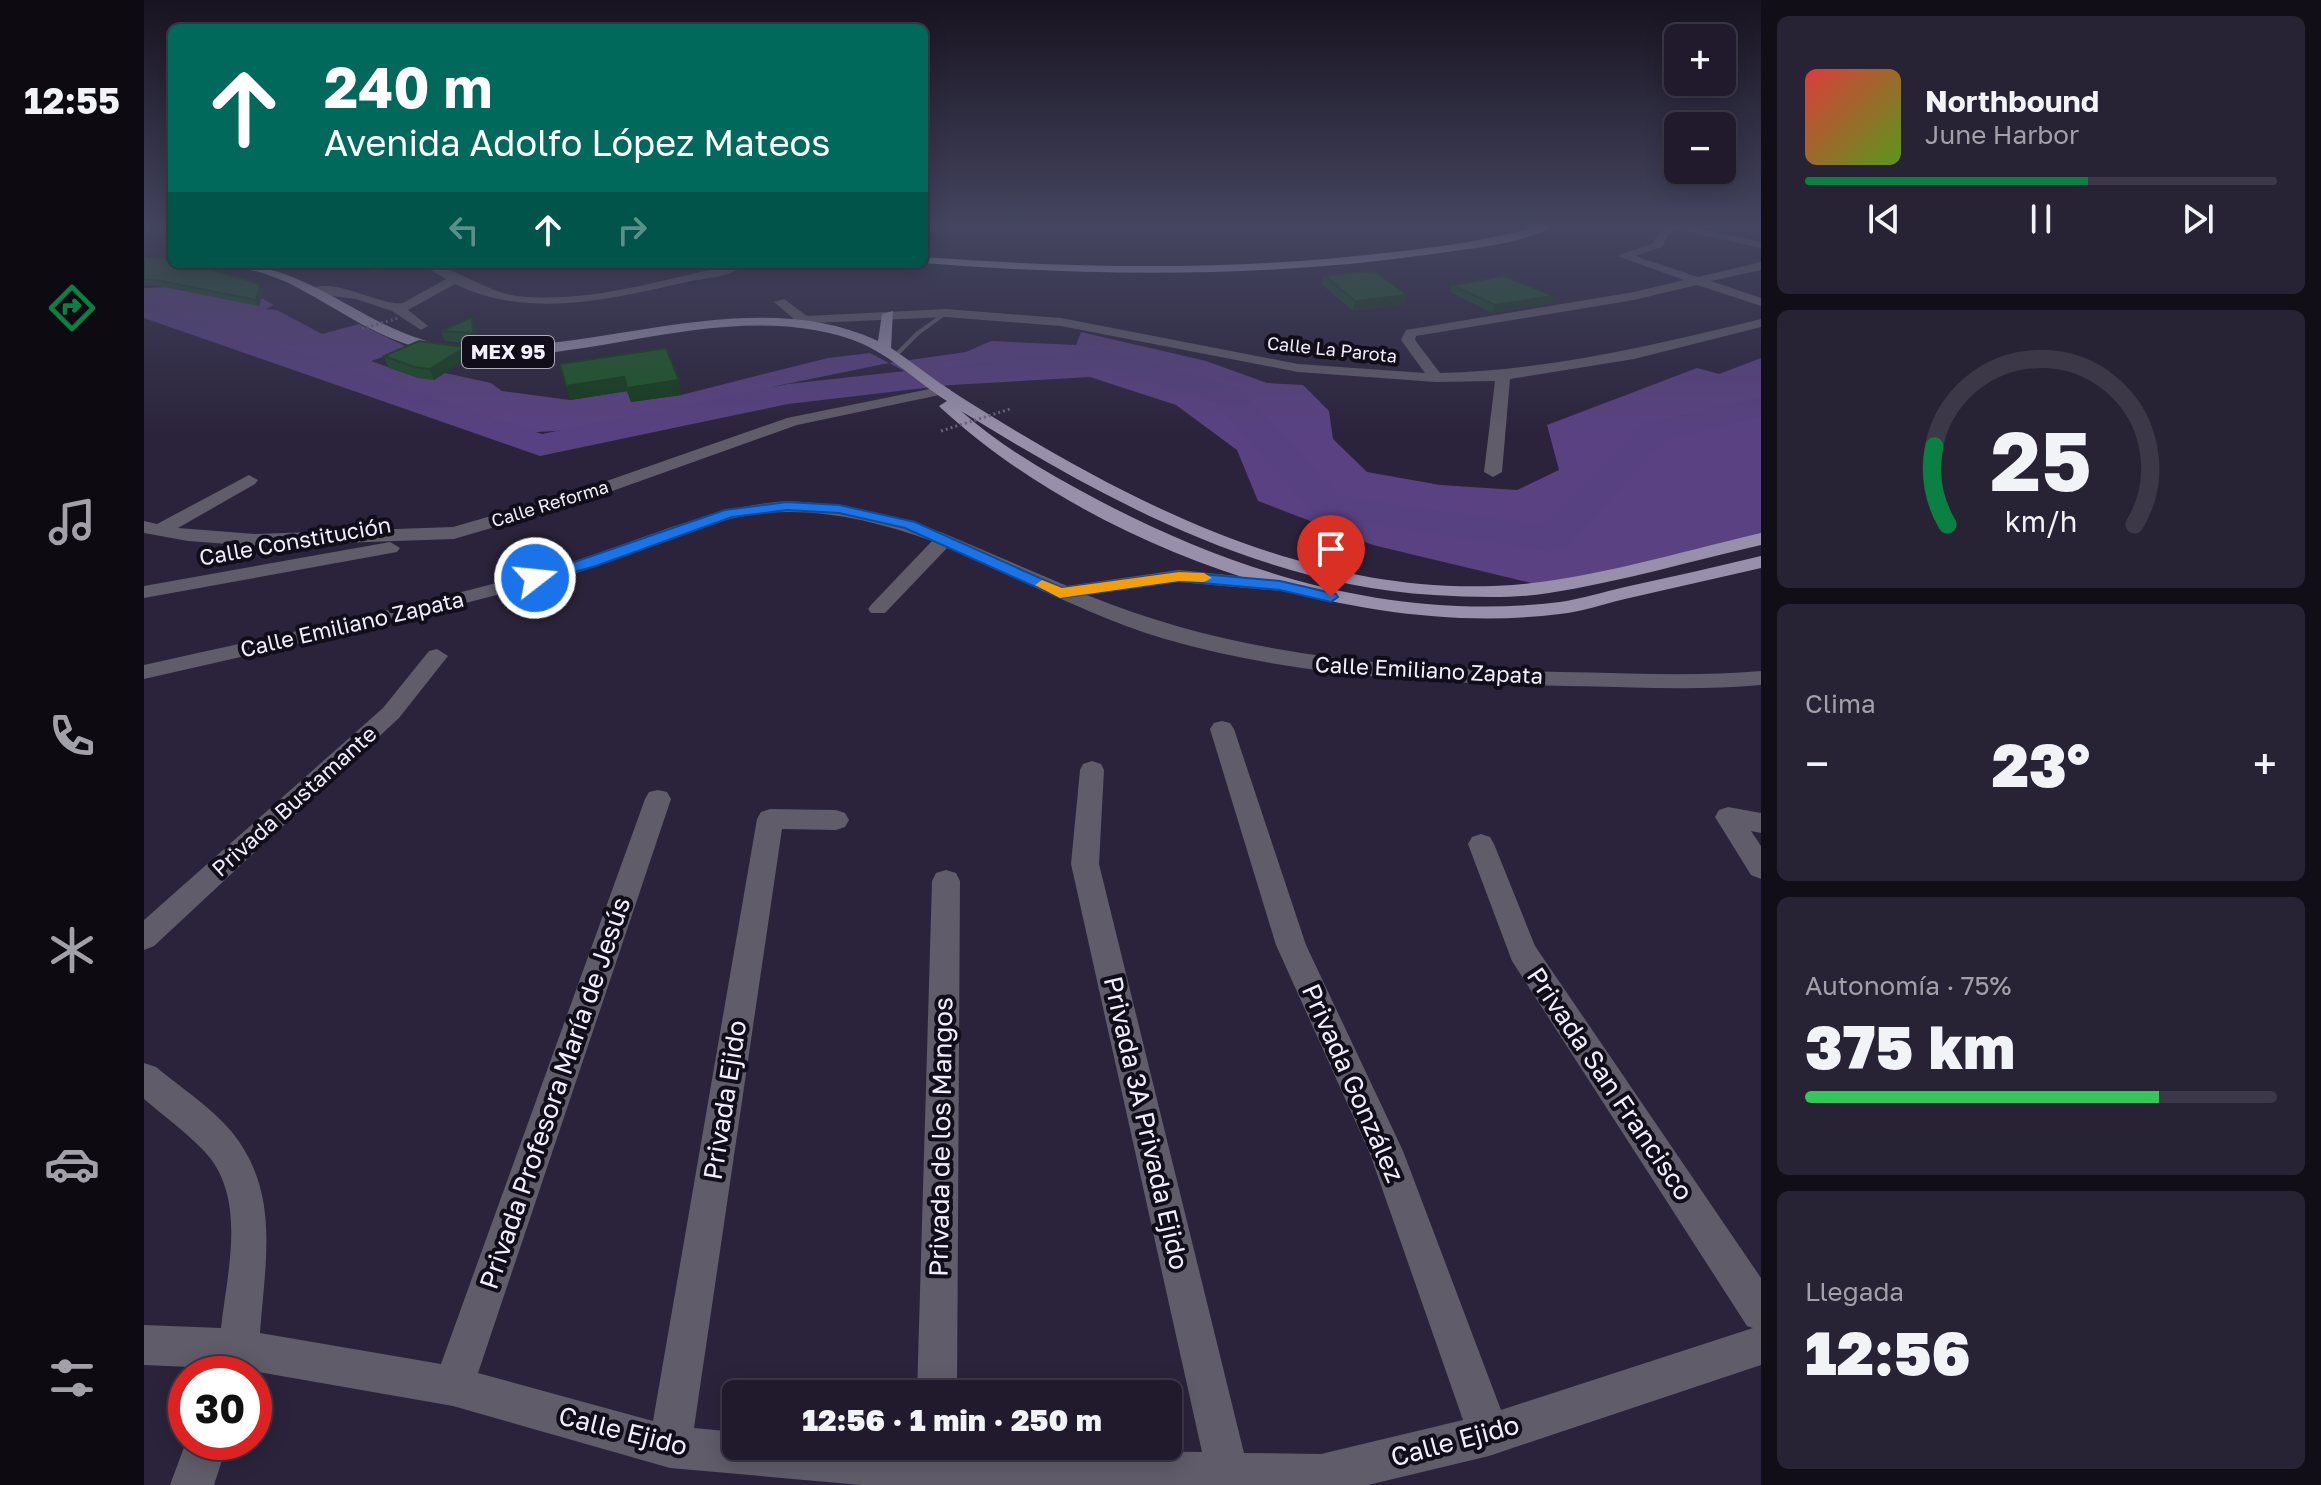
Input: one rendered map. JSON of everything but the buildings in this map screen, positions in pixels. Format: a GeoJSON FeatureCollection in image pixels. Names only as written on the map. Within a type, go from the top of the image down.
{"type":"FeatureCollection","features":[{"type":"Feature","properties":{"kind":"main road","name":"MEX 95"},"geometry":{"type":"LineString","coordinates":[[325,295],[393,336],[428,346],[465,351],[519,352],[721,325],[801,323],[852,335],[893,355],[935,387],[1056,462],[1200,534],[1258,558],[1360,583],[1437,592],[1548,587],[1761,539]]}},
{"type":"Feature","properties":{"kind":"main road"},"geometry":{"type":"LineString","coordinates":[[888,314],[893,355]]}},
{"type":"Feature","properties":{"kind":"main road","name":"MEX 95"},"geometry":{"type":"LineString","coordinates":[[935,387],[972,430],[1033,471],[1110,515],[1202,558],[1280,585],[1348,601],[1458,613],[1561,608],[1761,562]]}},
{"type":"Feature","properties":{"kind":"street"},"geometry":{"type":"LineString","coordinates":[[359,295],[421,326]]}},
{"type":"Feature","properties":{"kind":"street"},"geometry":{"type":"LineString","coordinates":[[398,313],[426,295]]}},
{"type":"Feature","properties":{"kind":"street"},"geometry":{"type":"LineString","coordinates":[[493,295],[552,298],[589,295]]}},
{"type":"Feature","properties":{"kind":"street"},"geometry":{"type":"LineString","coordinates":[[1436,378],[1408,340],[1411,333],[1637,295]]}},
{"type":"Feature","properties":{"kind":"street"},"geometry":{"type":"LineString","coordinates":[[1740,295],[1761,302]]}},
{"type":"Feature","properties":{"kind":"street"},"geometry":{"type":"LineString","coordinates":[[780,302],[801,323]]}},
{"type":"Feature","properties":{"kind":"street","name":"Calle La Parota"},"geometry":{"type":"LineString","coordinates":[[801,323],[888,314],[946,313],[1061,322],[1298,368],[1436,378],[1503,376],[1634,355],[1761,323]]}},
{"type":"Feature","properties":{"kind":"street"},"geometry":{"type":"LineString","coordinates":[[1493,472],[1503,376]]}},
{"type":"Feature","properties":{"kind":"street","name":"Calle Reforma"},"geometry":{"type":"LineString","coordinates":[[151,529],[255,540],[454,533],[584,495],[793,421],[935,387]]}},
{"type":"Feature","properties":{"kind":"street"},"geometry":{"type":"LineString","coordinates":[[151,529],[249,480]]}},
{"type":"Feature","properties":{"kind":"street","name":"Calle Emiliano Zapata"},"geometry":{"type":"LineString","coordinates":[[144,672],[425,609],[590,563],[730,513],[787,506],[839,509],[910,525],[1060,593],[1169,633],[1264,658],[1363,671],[1714,682],[1761,678]]}},
{"type":"Feature","properties":{"kind":"street","name":"Calle Constitución"},"geometry":{"type":"LineString","coordinates":[[144,592],[426,542],[454,533]]}},
{"type":"Feature","properties":{"kind":"street"},"geometry":{"type":"LineString","coordinates":[[878,609],[944,540]]}},
{"type":"Feature","properties":{"kind":"street"},"geometry":{"type":"LineString","coordinates":[[1060,593],[1179,576],[1280,585]]}},
{"type":"Feature","properties":{"kind":"street","name":"Privada Bustamante"},"geometry":{"type":"LineString","coordinates":[[144,938],[391,713],[437,656]]}},
{"type":"Feature","properties":{"kind":"street","name":"Privada González"},"geometry":{"type":"LineString","coordinates":[[1222,729],[1291,945],[1386,1151],[1489,1435]]}},
{"type":"Feature","properties":{"kind":"street","name":"Privada 3A Privada Ejido"},"geometry":{"type":"LineString","coordinates":[[1092,770],[1085,864],[1228,1474]]}},
{"type":"Feature","properties":{"kind":"street","name":"Privada Profesora María de Jesús"},"geometry":{"type":"LineString","coordinates":[[453,1386],[658,799]]}},
{"type":"Feature","properties":{"kind":"street"},"geometry":{"type":"LineString","coordinates":[[1761,823],[1728,817],[1761,868]]}},
{"type":"Feature","properties":{"kind":"street","name":"Privada Ejido"},"geometry":{"type":"LineString","coordinates":[[670,1447],[770,819],[836,820]]}},
{"type":"Feature","properties":{"kind":"street","name":"Privada San Francisco"},"geometry":{"type":"LineString","coordinates":[[1481,844],[1522,952],[1761,1312]]}},
{"type":"Feature","properties":{"kind":"street","name":"Privada de los Mangos"},"geometry":{"type":"LineString","coordinates":[[937,1380],[946,881]]}},
{"type":"Feature","properties":{"kind":"street"},"geometry":{"type":"LineString","coordinates":[[144,1078],[218,1141],[240,1174],[250,1217],[236,1356]]}},
{"type":"Feature","properties":{"kind":"street","name":"Calle Ejido"},"geometry":{"type":"LineString","coordinates":[[144,1345],[207,1356]]}},
{"type":"Feature","properties":{"kind":"street","name":"Calle Ejido"},"geometry":{"type":"LineString","coordinates":[[272,1365],[453,1386],[670,1447],[933,1467],[1228,1474],[1322,1480],[1489,1435],[1761,1345]]}},
{"type":"Feature","properties":{"kind":"street"},"geometry":{"type":"LineString","coordinates":[[192,1485],[201,1460]]}},
{"type":"Feature","properties":{"kind":"lane"},"geometry":{"type":"LineString","coordinates":[[893,355],[946,313]]}},
{"type":"Feature","properties":{"kind":"path"},"geometry":{"type":"LineString","coordinates":[[362,329],[398,313]]}},
{"type":"Feature","properties":{"kind":"path"},"geometry":{"type":"LineString","coordinates":[[941,431],[1010,409]]}},
{"type":"Feature","properties":{"kind":"shaded area"},"geometry":{"type":"Polygon","coordinates":[[[144,295],[257,295],[274,305],[265,309],[277,310],[322,334],[359,324],[409,348],[371,361],[418,378],[445,373],[491,383],[502,391],[570,400],[627,391],[631,402],[681,395],[828,358],[870,353],[889,363],[776,386],[703,411],[609,428],[518,433],[453,422],[279,351],[144,306],[144,295]]]}},
{"type":"Feature","properties":{"kind":"shaded area"},"geometry":{"type":"Polygon","coordinates":[[[1081,332],[1206,361],[1267,383],[1303,385],[1329,411],[1333,439],[1367,472],[1440,485],[1517,490],[1559,470],[1547,425],[1697,368],[1719,374],[1761,358],[1761,539],[1548,587],[1373,545],[1258,501],[1237,450],[1176,405],[1090,377],[933,386],[889,363],[966,352],[991,341],[1076,345],[1081,332]]]}},
{"type":"Feature","properties":{"kind":"waterway"},"geometry":{"type":"LineString","coordinates":[[144,309],[540,445],[788,394],[1104,358],[1227,395],[1329,507],[1551,539],[1654,431],[1761,407]]}},
{"type":"Feature","properties":{"kind":"slow traffic"},"geometry":{"type":"LineString","coordinates":[[1042,585],[1060,593],[1179,576],[1204,578]]}},
{"type":"Feature","properties":{"kind":"route"},"geometry":{"type":"LineString","coordinates":[[535,578],[590,563],[730,513],[787,506],[839,509],[910,525],[1060,593],[1179,576],[1280,585],[1331,597]]}}]}
